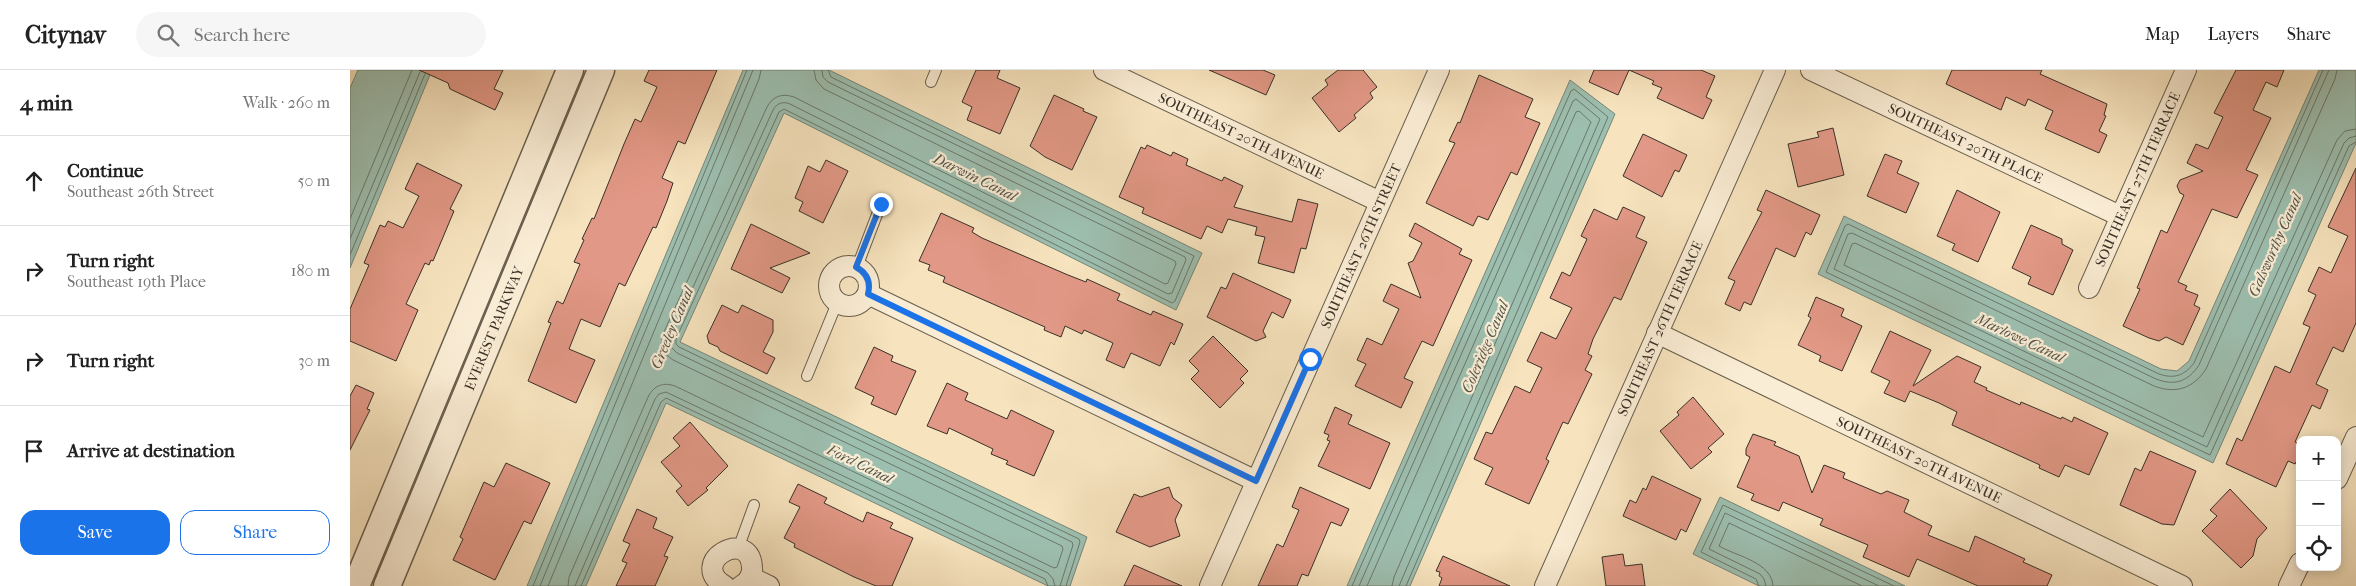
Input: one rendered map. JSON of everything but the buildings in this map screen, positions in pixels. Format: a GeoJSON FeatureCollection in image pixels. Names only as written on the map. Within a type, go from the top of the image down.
{"type":"FeatureCollection","features":[{"type":"Feature","properties":{"kind":"street","name":"EVEREST PARKWAY"},"geometry":{"type":"LineString","coordinates":[[356,586],[570,70]]}},
{"type":"Feature","properties":{"kind":"street","name":"EVEREST PARKWAY"},"geometry":{"type":"LineString","coordinates":[[387,586],[601,70]]}},
{"type":"Feature","properties":{"kind":"street","name":"SOUTHEAST 20TH AVENUE"},"geometry":{"type":"LineString","coordinates":[[1104,70],[1380,202]]}},
{"type":"Feature","properties":{"kind":"street","name":"SOUTHEAST 26TH STREET"},"geometry":{"type":"LineString","coordinates":[[1210,586],[1439,70]]}},
{"type":"Feature","properties":{"kind":"street","name":"SOUTHEAST 26TH TERRACE"},"geometry":{"type":"LineString","coordinates":[[1545,586],[1775,70]]}},
{"type":"Feature","properties":{"kind":"street","name":"SOUTHEAST 20TH PLACE"},"geometry":{"type":"LineString","coordinates":[[1811,70],[2120,216]]}},
{"type":"Feature","properties":{"kind":"street","name":"SOUTHEAST 27TH TERRACE"},"geometry":{"type":"LineString","coordinates":[[2089,288],[2186,70]]}},
{"type":"Feature","properties":{"kind":"street"},"geometry":{"type":"LineString","coordinates":[[501,238],[527,250]]}},
{"type":"Feature","properties":{"kind":"street"},"geometry":{"type":"LineString","coordinates":[[844,266],[856,267],[866,275],[869,288],[868,294],[855,306],[837,303],[830,292],[830,279],[838,269],[844,266]]}},
{"type":"Feature","properties":{"kind":"street"},"geometry":{"type":"LineString","coordinates":[[868,294],[1256,481]]}},
{"type":"Feature","properties":{"kind":"street","name":"SOUTHEAST 20TH AVENUE"},"geometry":{"type":"LineString","coordinates":[[1657,333],[2182,586]]}},
{"type":"Feature","properties":{"kind":"street"},"geometry":{"type":"LineString","coordinates":[[2341,470],[2356,437]]}},
{"type":"Feature","properties":{"kind":"street"},"geometry":{"type":"LineString","coordinates":[[724,586],[715,576],[713,564],[720,553],[732,548],[748,555],[751,560],[752,572],[746,582],[769,586]]}},
{"type":"Feature","properties":{"kind":"street"},"geometry":{"type":"LineString","coordinates":[[2290,586],[2297,571]]}},
{"type":"Feature","properties":{"kind":"lane"},"geometry":{"type":"LineString","coordinates":[[932,82],[936,70]]}},
{"type":"Feature","properties":{"kind":"lane"},"geometry":{"type":"LineString","coordinates":[[856,267],[881,204]]}},
{"type":"Feature","properties":{"kind":"lane"},"geometry":{"type":"LineString","coordinates":[[806,376],[837,303]]}},
{"type":"Feature","properties":{"kind":"lane"},"geometry":{"type":"LineString","coordinates":[[738,549],[754,505]]}},
{"type":"Feature","properties":{"kind":"water"},"geometry":{"type":"Polygon","coordinates":[[[358,70],[432,70],[350,268],[350,88],[358,70]]]}},
{"type":"Feature","properties":{"kind":"water"},"geometry":{"type":"Polygon","coordinates":[[[743,70],[829,70],[1202,253],[1176,310],[784,113],[680,342],[1087,537],[1070,586],[1048,586],[666,403],[586,586],[527,586],[743,70]]]}},
{"type":"Feature","properties":{"kind":"water"},"geometry":{"type":"Polygon","coordinates":[[[2319,70],[2356,70],[2356,143],[2213,463],[1818,274],[1844,216],[2161,369],[2177,371],[2189,361],[2319,70]]]}},
{"type":"Feature","properties":{"kind":"water","name":"Coleridge Canal"},"geometry":{"type":"Polygon","coordinates":[[[1570,80],[1615,114],[1410,586],[1347,586],[1570,80]]]}},
{"type":"Feature","properties":{"kind":"water"},"geometry":{"type":"Polygon","coordinates":[[[1720,497],[1905,586],[1759,586],[1693,554],[1720,497]]]}},
{"type":"Feature","properties":{"kind":"route"},"geometry":{"type":"LineString","coordinates":[[881,204],[856,267],[862,270],[869,281],[868,294],[1256,481],[1310,359]]}},
{"type":"Feature","properties":{"kind":"water label","name":"Darwin Canal"},"geometry":{"type":"Point","coordinates":[975,177]}},
{"type":"Feature","properties":{"kind":"water label","name":"Galsworthy Canal"},"geometry":{"type":"Point","coordinates":[2275,245]}},
{"type":"Feature","properties":{"kind":"water label","name":"Greeley Canal"},"geometry":{"type":"Point","coordinates":[672,328]}},
{"type":"Feature","properties":{"kind":"water label","name":"Marlowe Canal"},"geometry":{"type":"Point","coordinates":[2020,338]}},
{"type":"Feature","properties":{"kind":"water label","name":"Ford Canal"},"geometry":{"type":"Point","coordinates":[860,464]}}]}
